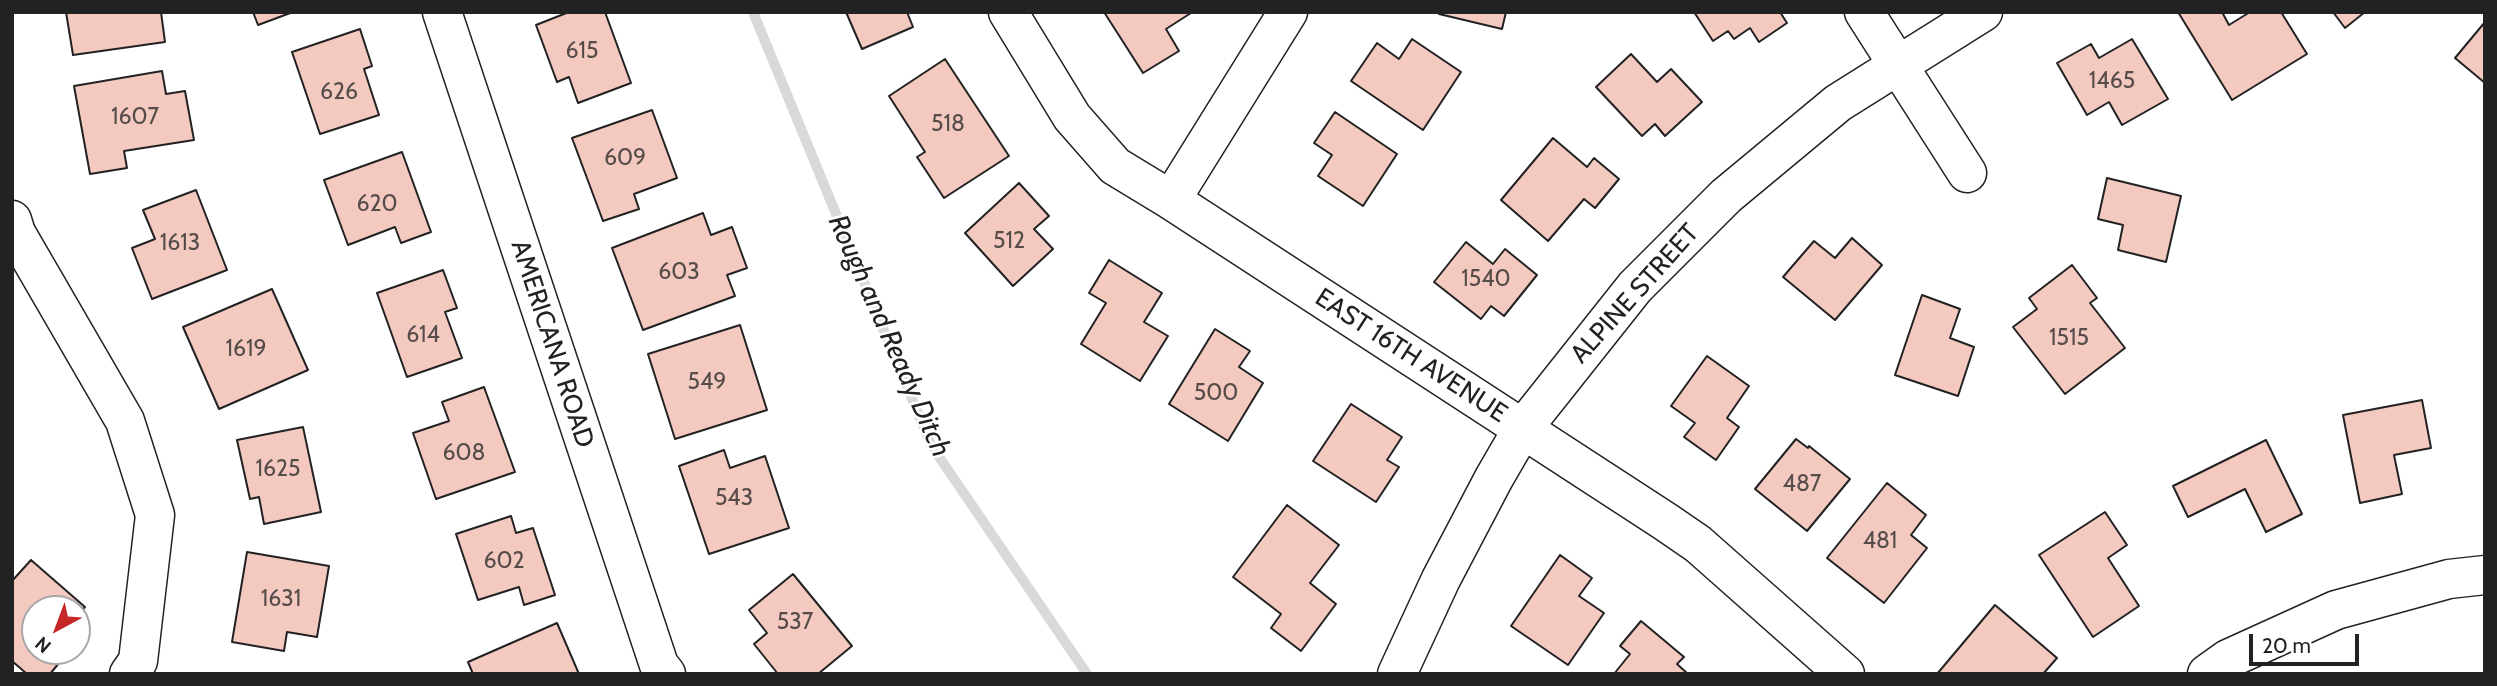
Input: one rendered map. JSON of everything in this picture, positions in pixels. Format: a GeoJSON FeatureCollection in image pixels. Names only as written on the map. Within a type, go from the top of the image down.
{"type":"FeatureCollection","features":[{"type":"Feature","properties":{"kind":"street","name":"AMERICANA ROAD"},"geometry":{"type":"LineString","coordinates":[[442,12],[659,665],[666,674]]}},
{"type":"Feature","properties":{"kind":"street","name":"EAST 16TH AVENUE"},"geometry":{"type":"LineString","coordinates":[[1009,12],[1072,117],[1115,166],[1523,428],[1698,544],[1845,674]]}},
{"type":"Feature","properties":{"kind":"street"},"geometry":{"type":"LineString","coordinates":[[1171,200],[1289,12]]}},
{"type":"Feature","properties":{"kind":"street"},"geometry":{"type":"LineString","coordinates":[[1864,12],[1966,173]]}},
{"type":"Feature","properties":{"kind":"street","name":"ALPINE STREET"},"geometry":{"type":"LineString","coordinates":[[1396,674],[1441,579],[1523,428],[1634,287],[1726,196],[1838,103],[1983,12]]}},
{"type":"Feature","properties":{"kind":"street"},"geometry":{"type":"LineString","coordinates":[[12,220],[16,233],[125,421],[155,515],[138,661],[129,674]]}},
{"type":"Feature","properties":{"kind":"street"},"geometry":{"type":"LineString","coordinates":[[2207,674],[2228,659],[2336,610],[2449,579],[2485,575]]}},
{"type":"Feature","properties":{"kind":"building"},"geometry":{"type":"Polygon","coordinates":[[[66,12],[161,12],[165,42],[73,55],[66,12]]]}},
{"type":"Feature","properties":{"kind":"building"},"geometry":{"type":"Polygon","coordinates":[[[253,12],[293,12],[258,25],[253,12]]]}},
{"type":"Feature","properties":{"kind":"building"},"geometry":{"type":"Polygon","coordinates":[[[569,12],[605,12],[631,83],[578,103],[569,77],[557,82],[536,25],[569,12]]]}},
{"type":"Feature","properties":{"kind":"building"},"geometry":{"type":"Polygon","coordinates":[[[846,12],[907,12],[913,27],[862,49],[846,12]]]}},
{"type":"Feature","properties":{"kind":"building"},"geometry":{"type":"Polygon","coordinates":[[[1104,12],[1191,13],[1166,29],[1179,51],[1143,73],[1104,12]]]}},
{"type":"Feature","properties":{"kind":"building"},"geometry":{"type":"Polygon","coordinates":[[[1439,12],[1506,12],[1502,29],[1439,12]]]}},
{"type":"Feature","properties":{"kind":"building"},"geometry":{"type":"Polygon","coordinates":[[[1694,12],[1780,12],[1787,23],[1759,42],[1750,28],[1734,39],[1728,31],[1713,41],[1694,12]]]}},
{"type":"Feature","properties":{"kind":"building"},"geometry":{"type":"Polygon","coordinates":[[[2178,12],[2222,12],[2229,25],[2250,12],[2281,12],[2307,54],[2232,100],[2178,12]]]}},
{"type":"Feature","properties":{"kind":"building"},"geometry":{"type":"Polygon","coordinates":[[[2333,12],[2365,12],[2345,28],[2333,12]]]}},
{"type":"Feature","properties":{"kind":"building"},"geometry":{"type":"Polygon","coordinates":[[[2485,22],[2485,83],[2455,58],[2485,22]]]}},
{"type":"Feature","properties":{"kind":"building"},"geometry":{"type":"Polygon","coordinates":[[[360,29],[372,66],[364,69],[379,115],[320,134],[292,52],[360,29]]]}},
{"type":"Feature","properties":{"kind":"building"},"geometry":{"type":"Polygon","coordinates":[[[1412,39],[1461,72],[1423,130],[1351,81],[1377,43],[1399,59],[1412,39]]]}},
{"type":"Feature","properties":{"kind":"building"},"geometry":{"type":"Polygon","coordinates":[[[2132,39],[2168,99],[2122,125],[2109,102],[2087,115],[2057,63],[2091,44],[2099,58],[2132,39]]]}},
{"type":"Feature","properties":{"kind":"building"},"geometry":{"type":"Polygon","coordinates":[[[1631,54],[1657,82],[1671,69],[1702,102],[1665,136],[1655,124],[1642,136],[1596,87],[1631,54]]]}},
{"type":"Feature","properties":{"kind":"building"},"geometry":{"type":"Polygon","coordinates":[[[945,59],[1009,156],[944,198],[917,157],[925,152],[889,96],[945,59]]]}},
{"type":"Feature","properties":{"kind":"building"},"geometry":{"type":"Polygon","coordinates":[[[162,71],[166,94],[185,91],[194,140],[124,151],[127,168],[90,174],[74,86],[162,71]]]}},
{"type":"Feature","properties":{"kind":"building"},"geometry":{"type":"Polygon","coordinates":[[[652,110],[677,178],[634,194],[639,209],[603,221],[572,138],[652,110]]]}},
{"type":"Feature","properties":{"kind":"building"},"geometry":{"type":"Polygon","coordinates":[[[1335,112],[1397,154],[1363,206],[1318,176],[1332,155],[1314,143],[1335,112]]]}},
{"type":"Feature","properties":{"kind":"building"},"geometry":{"type":"Polygon","coordinates":[[[1553,138],[1587,167],[1594,158],[1619,179],[1595,208],[1584,199],[1548,241],[1501,200],[1553,138]]]}},
{"type":"Feature","properties":{"kind":"building"},"geometry":{"type":"Polygon","coordinates":[[[402,152],[431,232],[401,243],[395,227],[348,245],[324,180],[402,152]]]}},
{"type":"Feature","properties":{"kind":"building"},"geometry":{"type":"Polygon","coordinates":[[[2107,178],[2181,196],[2166,262],[2118,250],[2123,225],[2098,219],[2107,178]]]}},
{"type":"Feature","properties":{"kind":"building"},"geometry":{"type":"Polygon","coordinates":[[[1019,183],[1049,216],[1034,229],[1053,249],[1013,286],[965,233],[1019,183]]]}},
{"type":"Feature","properties":{"kind":"building"},"geometry":{"type":"Polygon","coordinates":[[[196,190],[227,270],[152,299],[132,248],[155,239],[143,210],[196,190]]]}},
{"type":"Feature","properties":{"kind":"building"},"geometry":{"type":"Polygon","coordinates":[[[703,213],[711,235],[732,227],[747,268],[727,275],[735,296],[643,330],[612,248],[703,213]]]}},
{"type":"Feature","properties":{"kind":"building"},"geometry":{"type":"Polygon","coordinates":[[[1852,238],[1882,265],[1835,320],[1783,277],[1814,241],[1835,258],[1852,238]]]}},
{"type":"Feature","properties":{"kind":"building"},"geometry":{"type":"Polygon","coordinates":[[[1466,242],[1493,264],[1505,249],[1537,275],[1504,316],[1491,306],[1481,319],[1434,282],[1466,242]]]}},
{"type":"Feature","properties":{"kind":"building"},"geometry":{"type":"Polygon","coordinates":[[[1109,260],[1162,293],[1144,322],[1168,336],[1140,381],[1081,344],[1106,303],[1089,293],[1109,260]]]}},
{"type":"Feature","properties":{"kind":"building"},"geometry":{"type":"Polygon","coordinates":[[[2072,265],[2097,298],[2090,303],[2125,348],[2065,394],[2013,327],[2037,309],[2029,298],[2072,265]]]}},
{"type":"Feature","properties":{"kind":"building"},"geometry":{"type":"Polygon","coordinates":[[[443,270],[457,308],[445,312],[462,358],[407,377],[377,293],[443,270]]]}},
{"type":"Feature","properties":{"kind":"building"},"geometry":{"type":"Polygon","coordinates":[[[272,289],[308,370],[219,409],[183,327],[272,289]]]}},
{"type":"Feature","properties":{"kind":"building"},"geometry":{"type":"Polygon","coordinates":[[[1922,295],[1960,309],[1950,338],[1974,347],[1958,396],[1895,375],[1922,295]]]}},
{"type":"Feature","properties":{"kind":"building"},"geometry":{"type":"Polygon","coordinates":[[[740,325],[767,410],[675,439],[648,354],[740,325]]]}},
{"type":"Feature","properties":{"kind":"building"},"geometry":{"type":"Polygon","coordinates":[[[1215,329],[1250,351],[1239,367],[1263,383],[1228,441],[1169,404],[1215,329]]]}},
{"type":"Feature","properties":{"kind":"building"},"geometry":{"type":"Polygon","coordinates":[[[1707,356],[1749,386],[1727,418],[1739,427],[1716,460],[1684,437],[1695,423],[1671,406],[1707,356]]]}},
{"type":"Feature","properties":{"kind":"building"},"geometry":{"type":"Polygon","coordinates":[[[484,387],[515,472],[436,499],[413,433],[449,421],[442,402],[484,387]]]}},
{"type":"Feature","properties":{"kind":"building"},"geometry":{"type":"Polygon","coordinates":[[[2422,400],[2431,448],[2394,455],[2402,494],[2360,503],[2343,415],[2422,400]]]}},
{"type":"Feature","properties":{"kind":"building"},"geometry":{"type":"Polygon","coordinates":[[[1351,404],[1402,437],[1387,460],[1399,467],[1376,502],[1313,461],[1351,404]]]}},
{"type":"Feature","properties":{"kind":"building"},"geometry":{"type":"Polygon","coordinates":[[[303,427],[321,512],[264,524],[259,497],[250,499],[237,440],[303,427]]]}},
{"type":"Feature","properties":{"kind":"building"},"geometry":{"type":"Polygon","coordinates":[[[1796,439],[1808,448],[1809,446],[1850,479],[1807,531],[1755,489],[1796,439]]]}},
{"type":"Feature","properties":{"kind":"building"},"geometry":{"type":"Polygon","coordinates":[[[2266,440],[2302,514],[2266,532],[2245,489],[2188,517],[2173,486],[2266,440]]]}},
{"type":"Feature","properties":{"kind":"building"},"geometry":{"type":"Polygon","coordinates":[[[724,450],[730,468],[765,456],[789,528],[709,554],[679,466],[724,450]]]}},
{"type":"Feature","properties":{"kind":"building"},"geometry":{"type":"Polygon","coordinates":[[[1887,483],[1926,515],[1911,535],[1927,548],[1884,603],[1827,558],[1887,483]]]}},
{"type":"Feature","properties":{"kind":"building"},"geometry":{"type":"Polygon","coordinates":[[[1287,505],[1339,545],[1310,583],[1336,604],[1301,651],[1271,628],[1281,614],[1233,577],[1287,505]]]}},
{"type":"Feature","properties":{"kind":"building"},"geometry":{"type":"Polygon","coordinates":[[[2105,512],[2127,545],[2108,558],[2139,606],[2093,637],[2039,555],[2105,512]]]}},
{"type":"Feature","properties":{"kind":"building"},"geometry":{"type":"Polygon","coordinates":[[[511,516],[516,533],[533,528],[555,595],[524,605],[519,587],[478,600],[456,534],[511,516]]]}},
{"type":"Feature","properties":{"kind":"building"},"geometry":{"type":"Polygon","coordinates":[[[247,552],[329,566],[317,637],[287,632],[284,651],[232,642],[247,552]]]}},
{"type":"Feature","properties":{"kind":"building"},"geometry":{"type":"Polygon","coordinates":[[[1560,555],[1592,578],[1579,596],[1604,613],[1568,665],[1511,626],[1560,555]]]}},
{"type":"Feature","properties":{"kind":"building"},"geometry":{"type":"Polygon","coordinates":[[[31,560],[71,595],[21,595],[21,665],[57,665],[50,674],[27,674],[12,661],[12,581],[31,560]]]}},
{"type":"Feature","properties":{"kind":"building"},"geometry":{"type":"Polygon","coordinates":[[[793,574],[852,646],[818,674],[778,674],[754,644],[767,633],[749,610],[793,574]]]}},
{"type":"Feature","properties":{"kind":"building"},"geometry":{"type":"Polygon","coordinates":[[[1995,605],[2057,658],[2043,674],[1937,674],[1995,605]]]}},
{"type":"Feature","properties":{"kind":"building"},"geometry":{"type":"Polygon","coordinates":[[[1641,621],[1684,657],[1677,664],[1688,674],[1614,674],[1630,654],[1620,646],[1641,621]]]}},
{"type":"Feature","properties":{"kind":"building"},"geometry":{"type":"Polygon","coordinates":[[[557,623],[579,674],[473,674],[468,662],[557,623]]]}},
{"type":"Feature","properties":{"kind":"waterway","name":"Rough and Ready Ditch"},"geometry":{"type":"LineString","coordinates":[[753,12],[931,445],[1087,674]]}}]}
